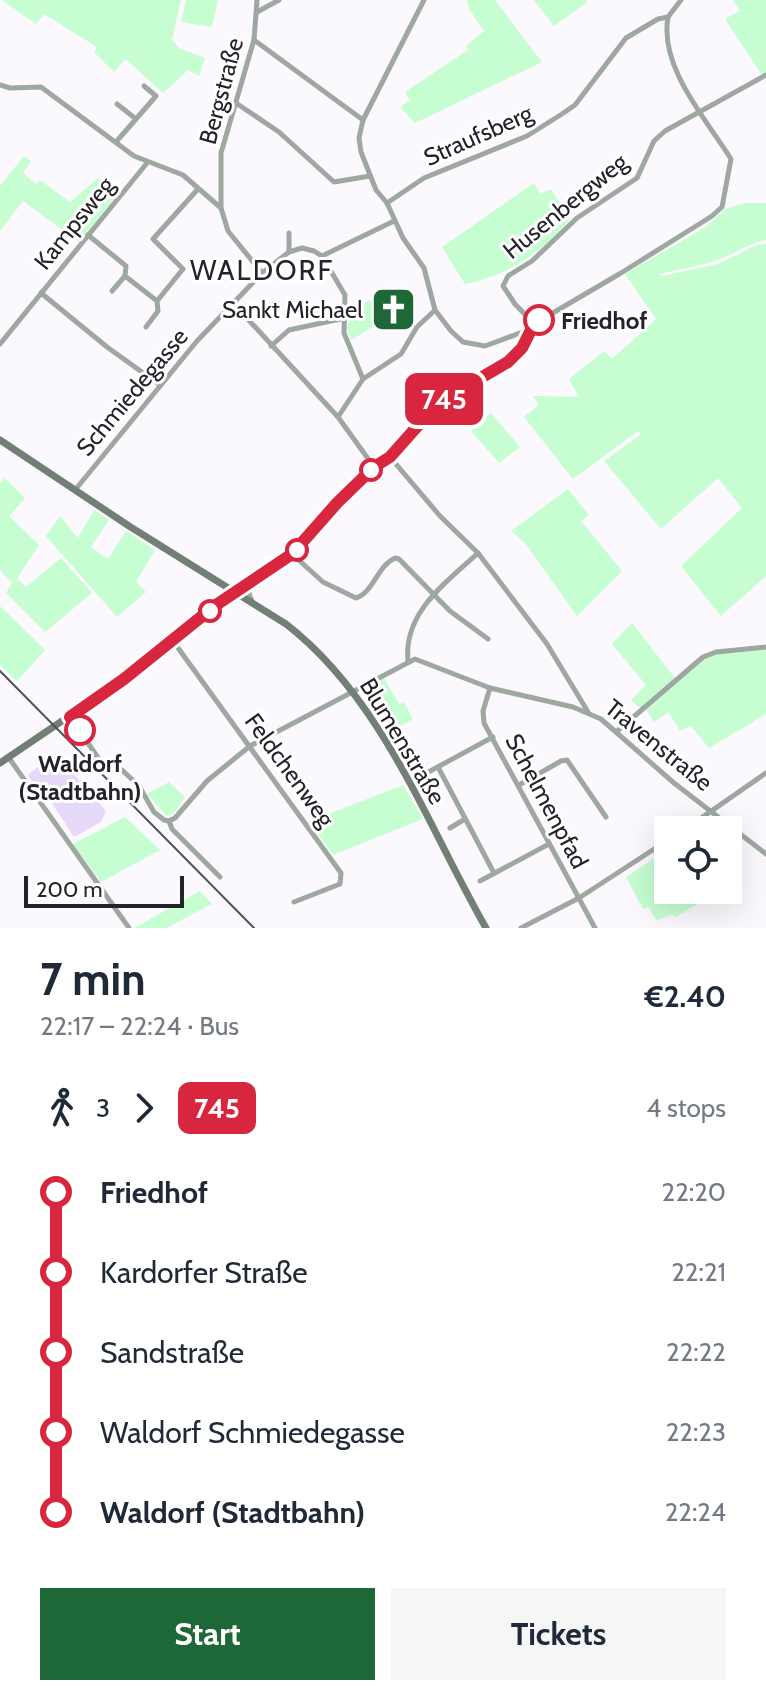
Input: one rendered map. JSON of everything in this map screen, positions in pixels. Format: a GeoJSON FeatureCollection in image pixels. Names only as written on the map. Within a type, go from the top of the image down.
{"type":"FeatureCollection","features":[{"type":"Feature","properties":{"kind":"main road","name":"Blumenstraße"},"geometry":{"type":"LineString","coordinates":[[0,440],[253,603],[297,633],[332,666],[390,749],[486,928]]}},
{"type":"Feature","properties":{"kind":"main road"},"geometry":{"type":"LineString","coordinates":[[213,580],[218,588],[216,605]]}},
{"type":"Feature","properties":{"kind":"main road"},"geometry":{"type":"LineString","coordinates":[[0,763],[70,717],[235,592]]}},
{"type":"Feature","properties":{"kind":"street","name":"Bergstraße"},"geometry":{"type":"LineString","coordinates":[[257,0],[254,40],[221,153],[221,208],[228,231],[262,273]]}},
{"type":"Feature","properties":{"kind":"street"},"geometry":{"type":"LineString","coordinates":[[257,12],[279,0]]}},
{"type":"Feature","properties":{"kind":"street"},"geometry":{"type":"LineString","coordinates":[[424,0],[363,120],[359,138],[376,190],[387,203],[394,221],[424,268],[435,310],[463,342],[475,346],[485,346],[532,326],[722,207],[731,159],[683,86],[670,53],[668,17]]}},
{"type":"Feature","properties":{"kind":"street","name":"Straufsberg"},"geometry":{"type":"LineString","coordinates":[[387,203],[424,178],[527,136],[562,114],[575,105],[626,38],[658,19],[668,17],[681,0]]}},
{"type":"Feature","properties":{"kind":"street"},"geometry":{"type":"LineString","coordinates":[[254,40],[363,120]]}},
{"type":"Feature","properties":{"kind":"street","name":"Husenbergweg"},"geometry":{"type":"LineString","coordinates":[[532,326],[503,286],[508,276],[532,261],[577,218],[637,178],[654,141],[665,131],[766,75]]}},
{"type":"Feature","properties":{"kind":"street"},"geometry":{"type":"LineString","coordinates":[[0,85],[10,88],[41,87],[147,163],[183,175],[221,208]]}},
{"type":"Feature","properties":{"kind":"street"},"geometry":{"type":"LineString","coordinates":[[116,142],[156,96],[144,86]]}},
{"type":"Feature","properties":{"kind":"street"},"geometry":{"type":"LineString","coordinates":[[235,103],[279,132],[334,182],[370,176]]}},
{"type":"Feature","properties":{"kind":"street"},"geometry":{"type":"LineString","coordinates":[[117,104],[136,119]]}},
{"type":"Feature","properties":{"kind":"street","name":"Kampsweg"},"geometry":{"type":"LineString","coordinates":[[0,344],[147,163]]}},
{"type":"Feature","properties":{"kind":"street"},"geometry":{"type":"LineString","coordinates":[[146,327],[158,311],[157,301],[183,269],[153,239],[198,189]]}},
{"type":"Feature","properties":{"kind":"street"},"geometry":{"type":"LineString","coordinates":[[322,256],[394,221]]}},
{"type":"Feature","properties":{"kind":"street"},"geometry":{"type":"LineString","coordinates":[[289,233],[289,252],[302,248],[322,256],[345,295],[346,341],[363,379]]}},
{"type":"Feature","properties":{"kind":"street"},"geometry":{"type":"LineString","coordinates":[[88,235],[126,266],[125,276],[112,291]]}},
{"type":"Feature","properties":{"kind":"street","name":"Schmiedegasse"},"geometry":{"type":"LineString","coordinates":[[74,490],[160,385],[233,303],[262,273],[289,252]]}},
{"type":"Feature","properties":{"kind":"street"},"geometry":{"type":"LineString","coordinates":[[125,276],[157,301]]}},
{"type":"Feature","properties":{"kind":"street"},"geometry":{"type":"LineString","coordinates":[[41,293],[160,385]]}},
{"type":"Feature","properties":{"kind":"street"},"geometry":{"type":"LineString","coordinates":[[233,303],[338,417],[374,467]]}},
{"type":"Feature","properties":{"kind":"street"},"geometry":{"type":"LineString","coordinates":[[338,417],[363,379],[401,354],[417,327],[435,310]]}},
{"type":"Feature","properties":{"kind":"street"},"geometry":{"type":"LineString","coordinates":[[271,346],[289,330],[345,318]]}},
{"type":"Feature","properties":{"kind":"street"},"geometry":{"type":"LineString","coordinates":[[235,592],[292,554],[337,503],[374,467],[390,457],[438,403],[508,362],[522,348],[532,326]]}},
{"type":"Feature","properties":{"kind":"street","name":"Travenstraße"},"geometry":{"type":"LineString","coordinates":[[390,457],[440,516],[478,553],[549,648],[589,713],[601,719],[674,783],[766,854]]}},
{"type":"Feature","properties":{"kind":"street"},"geometry":{"type":"LineString","coordinates":[[408,661],[415,618],[423,605],[478,553]]}},
{"type":"Feature","properties":{"kind":"street"},"geometry":{"type":"LineString","coordinates":[[292,554],[323,582],[352,597],[364,595],[387,561],[395,558],[403,561],[450,611],[488,639]]}},
{"type":"Feature","properties":{"kind":"street"},"geometry":{"type":"LineString","coordinates":[[252,582],[249,594],[253,603]]}},
{"type":"Feature","properties":{"kind":"street","name":"Feldchenweg"},"geometry":{"type":"LineString","coordinates":[[173,641],[341,873],[340,884],[294,902]]}},
{"type":"Feature","properties":{"kind":"street"},"geometry":{"type":"LineString","coordinates":[[616,732],[703,657],[716,652],[766,647]]}},
{"type":"Feature","properties":{"kind":"street"},"geometry":{"type":"LineString","coordinates":[[70,717],[101,762],[107,767],[122,770],[139,786],[154,812],[169,821],[207,781],[250,746],[415,659],[490,688],[589,713]]}},
{"type":"Feature","properties":{"kind":"street","name":"Schelmenpfad"},"geometry":{"type":"LineString","coordinates":[[490,688],[483,717],[595,928]]}},
{"type":"Feature","properties":{"kind":"street"},"geometry":{"type":"LineString","coordinates":[[421,776],[493,737]]}},
{"type":"Feature","properties":{"kind":"street"},"geometry":{"type":"LineString","coordinates":[[8,757],[129,928]]}},
{"type":"Feature","properties":{"kind":"street"},"geometry":{"type":"LineString","coordinates":[[519,785],[567,760],[606,817]]}},
{"type":"Feature","properties":{"kind":"street"},"geometry":{"type":"LineString","coordinates":[[438,767],[494,873]]}},
{"type":"Feature","properties":{"kind":"street"},"geometry":{"type":"LineString","coordinates":[[705,816],[766,773]]}},
{"type":"Feature","properties":{"kind":"street"},"geometry":{"type":"LineString","coordinates":[[450,828],[465,819]]}},
{"type":"Feature","properties":{"kind":"street"},"geometry":{"type":"LineString","coordinates":[[169,821],[172,829],[220,877]]}},
{"type":"Feature","properties":{"kind":"street"},"geometry":{"type":"LineString","coordinates":[[480,881],[549,844]]}},
{"type":"Feature","properties":{"kind":"street"},"geometry":{"type":"LineString","coordinates":[[521,928],[579,898],[654,849]]}},
{"type":"Feature","properties":{"kind":"green space"},"geometry":{"type":"Polygon","coordinates":[[[2,0],[181,0],[172,40],[179,48],[205,58],[199,76],[188,70],[163,93],[126,59],[114,72],[94,52],[97,47],[44,14],[36,24],[2,0]]]}},
{"type":"Feature","properties":{"kind":"green space"},"geometry":{"type":"Polygon","coordinates":[[[186,0],[218,0],[212,27],[181,22],[186,0]]]}},
{"type":"Feature","properties":{"kind":"green space"},"geometry":{"type":"Polygon","coordinates":[[[467,0],[495,0],[542,62],[415,123],[400,107],[410,100],[405,92],[468,50],[466,46],[484,31],[469,9],[467,0]]]}},
{"type":"Feature","properties":{"kind":"green space"},"geometry":{"type":"Polygon","coordinates":[[[534,0],[585,0],[587,2],[554,26],[534,0]]]}},
{"type":"Feature","properties":{"kind":"green space"},"geometry":{"type":"Polygon","coordinates":[[[733,0],[766,0],[766,73],[762,75],[725,19],[740,11],[733,0]]]}},
{"type":"Feature","properties":{"kind":"green space"},"geometry":{"type":"Polygon","coordinates":[[[24,156],[31,161],[23,173],[36,184],[40,180],[70,202],[98,178],[118,194],[79,242],[23,201],[0,231],[0,186],[24,156]]]}},
{"type":"Feature","properties":{"kind":"green space"},"geometry":{"type":"Polygon","coordinates":[[[534,183],[540,194],[551,189],[570,219],[548,242],[523,261],[496,275],[465,284],[442,247],[534,183]]]}},
{"type":"Feature","properties":{"kind":"green space"},"geometry":{"type":"Polygon","coordinates":[[[745,203],[766,203],[766,240],[715,261],[659,274],[662,276],[718,264],[757,245],[766,244],[766,576],[721,616],[681,566],[742,508],[718,478],[661,529],[604,461],[640,435],[638,431],[573,479],[524,417],[539,405],[533,396],[579,397],[569,379],[604,351],[612,359],[656,319],[625,274],[706,227],[725,209],[745,203]]]}},
{"type":"Feature","properties":{"kind":"green space"},"geometry":{"type":"Polygon","coordinates":[[[369,300],[387,318],[351,340],[347,329],[351,312],[369,300]]]}},
{"type":"Feature","properties":{"kind":"green space"},"geometry":{"type":"Polygon","coordinates":[[[491,413],[520,447],[499,463],[471,431],[491,413]]]}},
{"type":"Feature","properties":{"kind":"green space"},"geometry":{"type":"Polygon","coordinates":[[[5,478],[25,498],[9,516],[39,545],[17,578],[26,587],[61,558],[92,593],[45,632],[6,593],[12,583],[0,570],[0,483],[5,478]]]}},
{"type":"Feature","properties":{"kind":"green space"},"geometry":{"type":"Polygon","coordinates":[[[568,489],[589,515],[581,521],[622,571],[577,616],[525,543],[511,531],[568,489]]]}},
{"type":"Feature","properties":{"kind":"green space"},"geometry":{"type":"Polygon","coordinates":[[[94,510],[109,520],[91,547],[108,559],[126,531],[155,550],[136,582],[146,592],[117,617],[46,536],[60,516],[78,538],[94,510]]]}},
{"type":"Feature","properties":{"kind":"green space"},"geometry":{"type":"Polygon","coordinates":[[[0,606],[45,650],[17,681],[0,665],[0,606]]]}},
{"type":"Feature","properties":{"kind":"green space"},"geometry":{"type":"Polygon","coordinates":[[[632,623],[675,678],[715,654],[766,649],[766,714],[709,748],[691,726],[680,731],[668,712],[654,722],[646,709],[631,700],[646,685],[612,644],[632,623]]]}},
{"type":"Feature","properties":{"kind":"green space"},"geometry":{"type":"Polygon","coordinates":[[[384,678],[399,704],[404,702],[413,719],[390,732],[366,692],[384,678]]]}},
{"type":"Feature","properties":{"kind":"green space"},"geometry":{"type":"Polygon","coordinates":[[[169,782],[185,797],[173,814],[167,816],[147,794],[169,782]]]}},
{"type":"Feature","properties":{"kind":"green space"},"geometry":{"type":"Polygon","coordinates":[[[403,785],[423,819],[334,855],[308,822],[403,785]]]}},
{"type":"Feature","properties":{"kind":"green space"},"geometry":{"type":"Polygon","coordinates":[[[125,817],[160,850],[101,882],[73,844],[125,817]]]}},
{"type":"Feature","properties":{"kind":"green space"},"geometry":{"type":"Polygon","coordinates":[[[654,858],[654,904],[698,904],[675,917],[672,914],[657,921],[648,907],[643,909],[626,877],[654,858]]]}},
{"type":"Feature","properties":{"kind":"green space"},"geometry":{"type":"Polygon","coordinates":[[[200,891],[212,904],[166,928],[134,928],[200,891]]]}},
{"type":"Feature","properties":{"kind":"shaded area"},"geometry":{"type":"Polygon","coordinates":[[[52,756],[64,763],[106,811],[101,822],[74,837],[50,800],[41,794],[28,775],[52,756]]]}},
{"type":"Feature","properties":{"kind":"tram line"},"geometry":{"type":"LineString","coordinates":[[0,671],[254,928]]}},
{"type":"Feature","properties":{"kind":"bus line","name":"745"},"geometry":{"type":"LineString","coordinates":[[80,730],[70,717],[124,679],[216,605],[292,554],[337,503],[374,467],[390,457],[438,403],[508,362],[522,348],[539,320]]}},
{"type":"Feature","properties":{"kind":"place","name":"Sankt Michael"},"geometry":{"type":"Point","coordinates":[394,309]}},
{"type":"Feature","properties":{"kind":"place","name":"Friedhof"},"geometry":{"type":"Point","coordinates":[539,320]}},
{"type":"Feature","properties":{"kind":"place","name":"Waldorf (Stadtbahn)"},"geometry":{"type":"Point","coordinates":[80,730]}},
{"type":"Feature","properties":{"kind":"district","name":"WALDORF"},"geometry":{"type":"Point","coordinates":[262,270]}}]}
